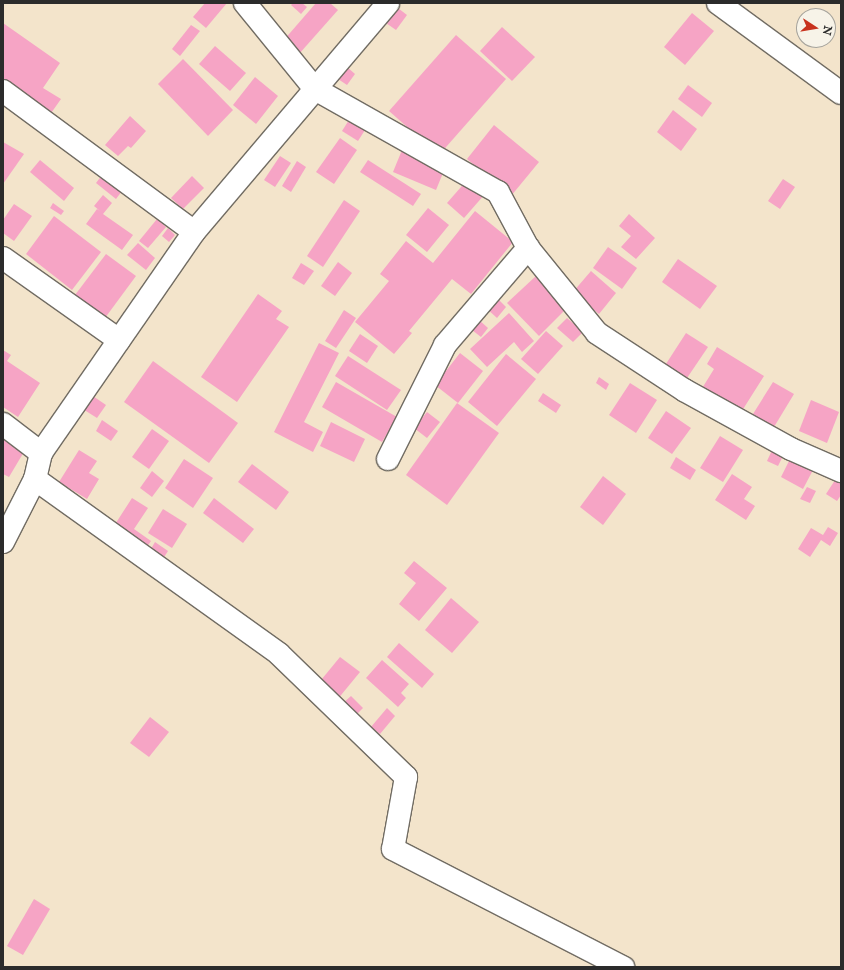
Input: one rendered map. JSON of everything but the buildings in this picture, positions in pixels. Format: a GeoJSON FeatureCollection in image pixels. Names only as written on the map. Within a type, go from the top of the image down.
{"type":"FeatureCollection","features":[{"type":"Feature","properties":{"kind":"street"},"geometry":{"type":"LineString","coordinates":[[245,3],[315,89],[498,192],[528,248],[597,333],[684,390],[791,449],[840,468]]}},
{"type":"Feature","properties":{"kind":"street"},"geometry":{"type":"LineString","coordinates":[[3,542],[35,479],[41,452],[194,232],[388,3]]}},
{"type":"Feature","properties":{"kind":"street"},"geometry":{"type":"LineString","coordinates":[[718,3],[841,93]]}},
{"type":"Feature","properties":{"kind":"street"},"geometry":{"type":"LineString","coordinates":[[3,91],[194,232]]}},
{"type":"Feature","properties":{"kind":"street"},"geometry":{"type":"LineString","coordinates":[[388,459],[445,345],[528,248]]}},
{"type":"Feature","properties":{"kind":"street"},"geometry":{"type":"LineString","coordinates":[[3,258],[119,340]]}},
{"type":"Feature","properties":{"kind":"street"},"geometry":{"type":"LineString","coordinates":[[3,424],[41,452]]}},
{"type":"Feature","properties":{"kind":"street"},"geometry":{"type":"LineString","coordinates":[[35,479],[279,654],[406,777],[394,849],[623,967]]}}]}
